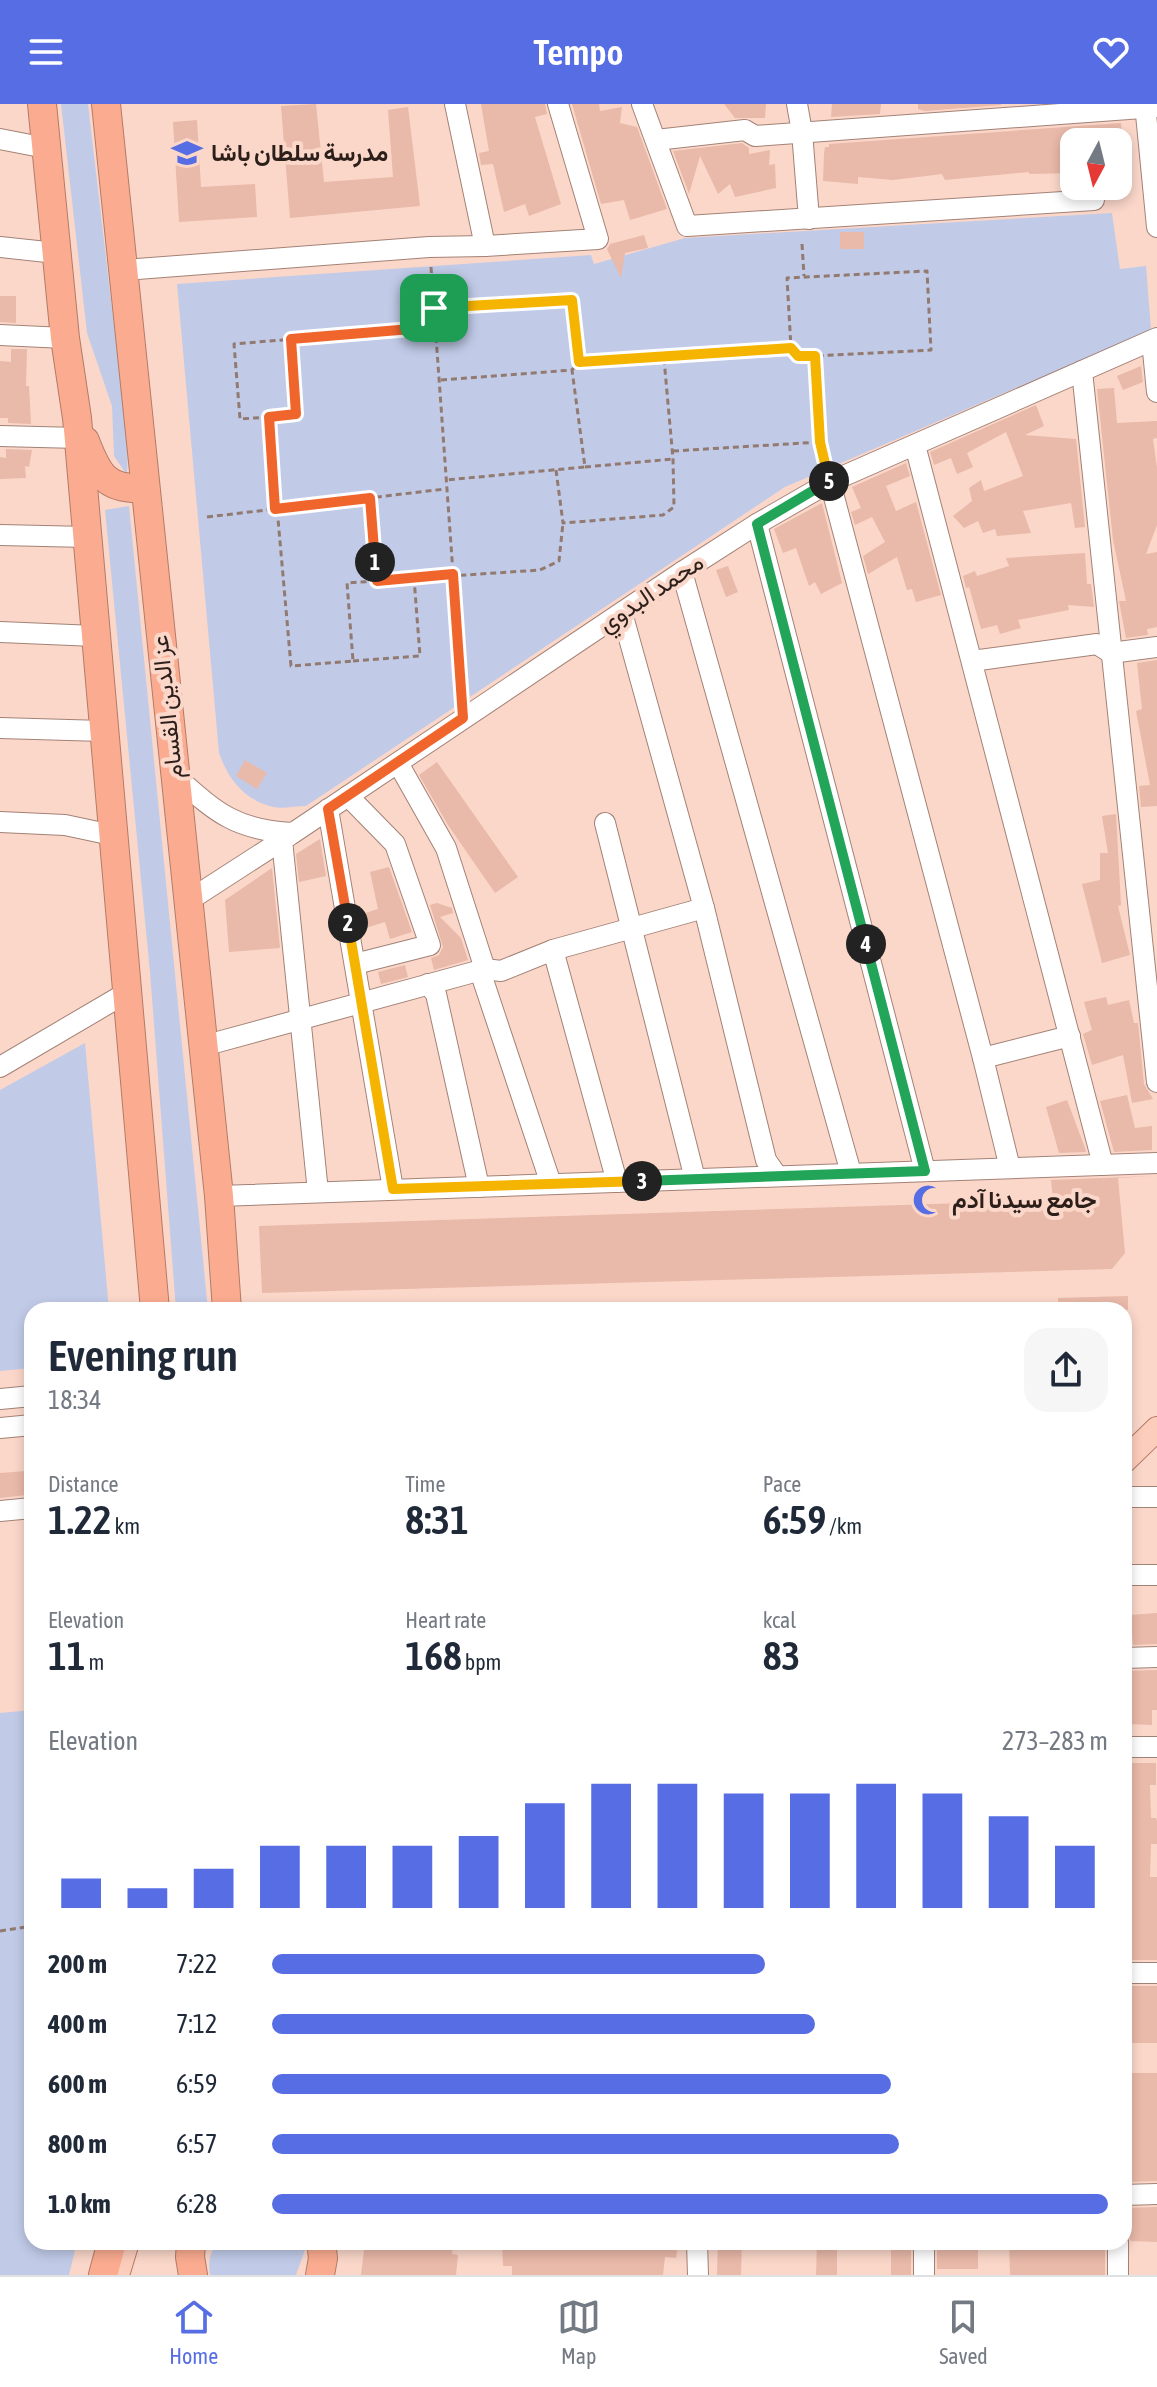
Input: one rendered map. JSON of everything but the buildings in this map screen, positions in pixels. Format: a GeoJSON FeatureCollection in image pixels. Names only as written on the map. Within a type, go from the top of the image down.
{"type":"FeatureCollection","features":[{"type":"Feature","properties":{"kind":"highway"},"geometry":{"type":"LineString","coordinates":[[42,104],[65,338],[78,428],[154,1302]]}},
{"type":"Feature","properties":{"kind":"highway","name":"عز الدين القسام"},"geometry":{"type":"LineString","coordinates":[[106,104],[219,1196],[226,1302]]}},
{"type":"Feature","properties":{"kind":"highway"},"geometry":{"type":"LineString","coordinates":[[78,428],[100,472],[112,485],[144,488]]}},
{"type":"Feature","properties":{"kind":"highway"},"geometry":{"type":"LineString","coordinates":[[103,2275],[110,2250]]}},
{"type":"Feature","properties":{"kind":"highway"},"geometry":{"type":"LineString","coordinates":[[320,2275],[322,2250]]}},
{"type":"Feature","properties":{"kind":"main road"},"geometry":{"type":"LineString","coordinates":[[1132,1453],[1157,1429]]}},
{"type":"Feature","properties":{"kind":"main road"},"geometry":{"type":"LineString","coordinates":[[117,2275],[125,2250]]}},
{"type":"Feature","properties":{"kind":"street"},"geometry":{"type":"LineString","coordinates":[[455,104],[485,246]]}},
{"type":"Feature","properties":{"kind":"street"},"geometry":{"type":"LineString","coordinates":[[124,270],[429,247],[598,239],[558,104]]}},
{"type":"Feature","properties":{"kind":"street"},"geometry":{"type":"LineString","coordinates":[[642,104],[687,226],[1094,200]]}},
{"type":"Feature","properties":{"kind":"street"},"geometry":{"type":"LineString","coordinates":[[797,104],[809,219]]}},
{"type":"Feature","properties":{"kind":"street"},"geometry":{"type":"LineString","coordinates":[[656,140],[745,130],[755,136],[1149,106],[1157,227]]}},
{"type":"Feature","properties":{"kind":"street"},"geometry":{"type":"LineString","coordinates":[[0,139],[46,148]]}},
{"type":"Feature","properties":{"kind":"street"},"geometry":{"type":"LineString","coordinates":[[0,247],[56,253]]}},
{"type":"Feature","properties":{"kind":"street"},"geometry":{"type":"LineString","coordinates":[[0,335],[65,338]]}},
{"type":"Feature","properties":{"kind":"street"},"geometry":{"type":"LineString","coordinates":[[1154,340],[1157,392]]}},
{"type":"Feature","properties":{"kind":"street","name":"محمد البدوي"},"geometry":{"type":"LineString","coordinates":[[188,901],[757,524],[830,482],[1154,340]]}},
{"type":"Feature","properties":{"kind":"street"},"geometry":{"type":"LineString","coordinates":[[1082,371],[1111,653],[1149,923],[1157,1082]]}},
{"type":"Feature","properties":{"kind":"street"},"geometry":{"type":"LineString","coordinates":[[0,436],[78,428]]}},
{"type":"Feature","properties":{"kind":"street"},"geometry":{"type":"LineString","coordinates":[[915,445],[1103,1165]]}},
{"type":"Feature","properties":{"kind":"street"},"geometry":{"type":"LineString","coordinates":[[830,482],[1010,1168]]}},
{"type":"Feature","properties":{"kind":"street"},"geometry":{"type":"LineString","coordinates":[[757,524],[925,1171]]}},
{"type":"Feature","properties":{"kind":"street"},"geometry":{"type":"LineString","coordinates":[[0,535],[87,537]]}},
{"type":"Feature","properties":{"kind":"street"},"geometry":{"type":"LineString","coordinates":[[682,572],[851,1173]]}},
{"type":"Feature","properties":{"kind":"street"},"geometry":{"type":"LineString","coordinates":[[622,613],[704,908],[766,1160],[777,1176]]}},
{"type":"Feature","properties":{"kind":"street"},"geometry":{"type":"LineString","coordinates":[[0,632],[95,636]]}},
{"type":"Feature","properties":{"kind":"street"},"geometry":{"type":"LineString","coordinates":[[972,661],[1097,644],[1111,653],[1157,647]]}},
{"type":"Feature","properties":{"kind":"street"},"geometry":{"type":"LineString","coordinates":[[0,728],[103,731]]}},
{"type":"Feature","properties":{"kind":"street"},"geometry":{"type":"LineString","coordinates":[[398,763],[446,848],[485,969],[483,980],[551,1184]]}},
{"type":"Feature","properties":{"kind":"street"},"geometry":{"type":"LineString","coordinates":[[174,775],[220,815],[288,836],[300,1019],[318,1192]]}},
{"type":"Feature","properties":{"kind":"street"},"geometry":{"type":"LineString","coordinates":[[348,796],[395,844],[430,945],[355,964]]}},
{"type":"Feature","properties":{"kind":"street"},"geometry":{"type":"LineString","coordinates":[[328,809],[393,1189]]}},
{"type":"Feature","properties":{"kind":"street"},"geometry":{"type":"LineString","coordinates":[[0,822],[65,825],[112,835]]}},
{"type":"Feature","properties":{"kind":"street"},"geometry":{"type":"LineString","coordinates":[[605,823],[695,1179]]}},
{"type":"Feature","properties":{"kind":"street"},"geometry":{"type":"LineString","coordinates":[[203,1046],[485,969],[501,971],[553,950],[704,908]]}},
{"type":"Feature","properties":{"kind":"street"},"geometry":{"type":"LineString","coordinates":[[553,950],[617,1182]]}},
{"type":"Feature","properties":{"kind":"street"},"geometry":{"type":"LineString","coordinates":[[428,984],[436,994],[479,1187]]}},
{"type":"Feature","properties":{"kind":"street"},"geometry":{"type":"LineString","coordinates":[[0,1067],[126,993]]}},
{"type":"Feature","properties":{"kind":"street"},"geometry":{"type":"LineString","coordinates":[[983,1058],[1070,1036]]}},
{"type":"Feature","properties":{"kind":"street"},"geometry":{"type":"LineString","coordinates":[[219,1196],[1157,1163]]}},
{"type":"Feature","properties":{"kind":"street"},"geometry":{"type":"LineString","coordinates":[[0,1399],[24,1397]]}},
{"type":"Feature","properties":{"kind":"street"},"geometry":{"type":"LineString","coordinates":[[0,1428],[24,1426]]}},
{"type":"Feature","properties":{"kind":"street"},"geometry":{"type":"LineString","coordinates":[[1132,1497],[1157,1497]]}},
{"type":"Feature","properties":{"kind":"street"},"geometry":{"type":"LineString","coordinates":[[0,1511],[24,1509]]}},
{"type":"Feature","properties":{"kind":"street"},"geometry":{"type":"LineString","coordinates":[[1132,1575],[1157,1575]]}},
{"type":"Feature","properties":{"kind":"street"},"geometry":{"type":"LineString","coordinates":[[1132,1658],[1157,1657]]}},
{"type":"Feature","properties":{"kind":"street"},"geometry":{"type":"LineString","coordinates":[[1132,1747],[1157,1747]]}},
{"type":"Feature","properties":{"kind":"street"},"geometry":{"type":"LineString","coordinates":[[1132,1973],[1157,1973]]}},
{"type":"Feature","properties":{"kind":"street"},"geometry":{"type":"LineString","coordinates":[[1132,2195],[1157,2194]]}},
{"type":"Feature","properties":{"kind":"street"},"geometry":{"type":"LineString","coordinates":[[697,2250],[698,2275]]}},
{"type":"Feature","properties":{"kind":"street"},"geometry":{"type":"LineString","coordinates":[[924,2250],[924,2275]]}},
{"type":"Feature","properties":{"kind":"street"},"geometry":{"type":"LineString","coordinates":[[1118,2250],[1118,2275]]}},
{"type":"Feature","properties":{"kind":"path"},"geometry":{"type":"LineString","coordinates":[[802,244],[805,278]]}},
{"type":"Feature","properties":{"kind":"path"},"geometry":{"type":"LineString","coordinates":[[429,247],[463,718]]}},
{"type":"Feature","properties":{"kind":"path"},"geometry":{"type":"LineString","coordinates":[[927,271],[931,350],[798,356],[791,348],[787,278],[927,271]]}},
{"type":"Feature","properties":{"kind":"path"},"geometry":{"type":"LineString","coordinates":[[434,308],[572,300],[579,362]]}},
{"type":"Feature","properties":{"kind":"path"},"geometry":{"type":"LineString","coordinates":[[291,339],[296,414],[240,419],[234,344],[291,339],[435,327]]}},
{"type":"Feature","properties":{"kind":"path"},"geometry":{"type":"LineString","coordinates":[[439,380],[572,370],[579,362],[791,348]]}},
{"type":"Feature","properties":{"kind":"path"},"geometry":{"type":"LineString","coordinates":[[815,356],[820,442],[830,482]]}},
{"type":"Feature","properties":{"kind":"path"},"geometry":{"type":"LineString","coordinates":[[563,523],[663,515],[674,507],[673,451],[664,358]]}},
{"type":"Feature","properties":{"kind":"path"},"geometry":{"type":"LineString","coordinates":[[572,370],[585,467]]}},
{"type":"Feature","properties":{"kind":"path"},"geometry":{"type":"LineString","coordinates":[[269,417],[291,666],[420,656],[414,578]]}},
{"type":"Feature","properties":{"kind":"path"},"geometry":{"type":"LineString","coordinates":[[673,451],[820,442]]}},
{"type":"Feature","properties":{"kind":"path"},"geometry":{"type":"LineString","coordinates":[[446,480],[673,459]]}},
{"type":"Feature","properties":{"kind":"path"},"geometry":{"type":"LineString","coordinates":[[353,661],[347,583],[540,570],[559,561],[563,523],[556,470]]}},
{"type":"Feature","properties":{"kind":"path"},"geometry":{"type":"LineString","coordinates":[[207,517],[447,489]]}},
{"type":"Feature","properties":{"kind":"path"},"geometry":{"type":"LineString","coordinates":[[370,498],[377,581]]}},
{"type":"Feature","properties":{"kind":"path"},"geometry":{"type":"LineString","coordinates":[[0,1931],[24,1927]]}},
{"type":"Feature","properties":{"kind":"shaded area"},"geometry":{"type":"Polygon","coordinates":[[[61,104],[88,104],[128,445],[127,475],[114,456],[112,406],[87,333],[61,104]]]}},
{"type":"Feature","properties":{"kind":"shaded area"},"geometry":{"type":"Polygon","coordinates":[[[1112,213],[1120,269],[1146,266],[1151,330],[785,487],[306,806],[277,808],[263,804],[246,794],[232,780],[219,753],[177,284],[591,255],[594,264],[685,238],[1112,213]]]}},
{"type":"Feature","properties":{"kind":"shaded area"},"geometry":{"type":"Polygon","coordinates":[[[129,506],[207,1302],[175,1302],[150,972],[105,510],[129,506]]]}},
{"type":"Feature","properties":{"kind":"shaded area"},"geometry":{"type":"Polygon","coordinates":[[[85,1043],[108,1302],[24,1302],[24,1369],[0,1371],[0,1090],[85,1043]]]}},
{"type":"Feature","properties":{"kind":"shaded area"},"geometry":{"type":"Polygon","coordinates":[[[24,1711],[24,2250],[75,2250],[69,2275],[0,2275],[0,1713],[24,1711]]]}},
{"type":"Feature","properties":{"kind":"shaded area"},"geometry":{"type":"Polygon","coordinates":[[[214,2250],[305,2250],[296,2275],[210,2275],[210,2257],[214,2250]]]}},
{"type":"Feature","properties":{"kind":"place","name":"مدرسة سلطان باشا"},"geometry":{"type":"Point","coordinates":[187,153]}},
{"type":"Feature","properties":{"kind":"place","name":"جامع سيدنا آدم"},"geometry":{"type":"Point","coordinates":[928,1200]}},
{"type":"Feature","properties":{"kind":"route"},"geometry":{"type":"LineString","coordinates":[[572,300],[579,362],[791,348],[798,356],[815,356],[820,442],[830,482],[757,524],[925,1171],[393,1189],[328,809],[463,718],[453,574],[377,581],[370,498],[275,509],[269,417],[296,414],[291,339],[435,327],[434,308],[572,300]]}}]}
